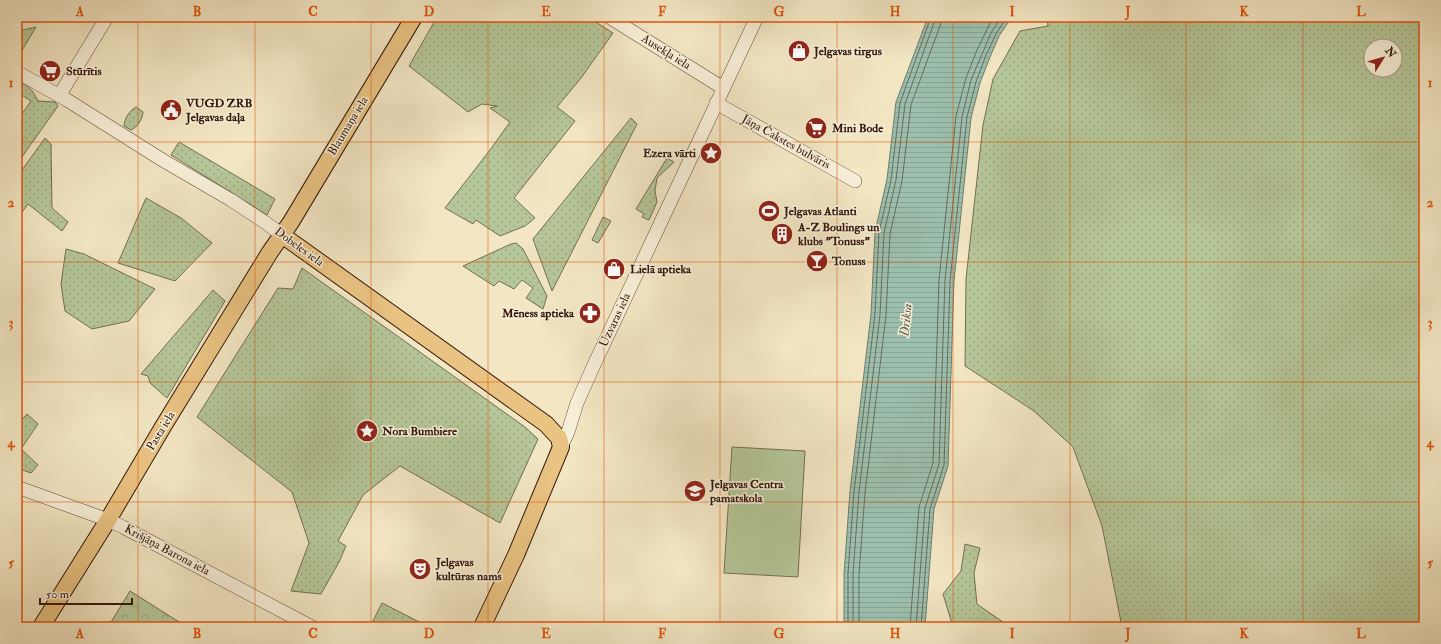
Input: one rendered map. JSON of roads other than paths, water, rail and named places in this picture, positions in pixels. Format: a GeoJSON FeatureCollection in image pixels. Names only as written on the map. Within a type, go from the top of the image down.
{"type":"FeatureCollection","features":[{"type":"Feature","properties":{"kind":"main road","name":"Blaumaņa iela"},"geometry":{"type":"LineString","coordinates":[[282,235],[414,17]]}},
{"type":"Feature","properties":{"kind":"main road","name":"Dobeles iela"},"geometry":{"type":"LineString","coordinates":[[282,235],[546,424],[559,438],[562,447]]}},
{"type":"Feature","properties":{"kind":"main road","name":"Pasta iela"},"geometry":{"type":"LineString","coordinates":[[41,627],[108,520],[164,425],[270,252],[282,235]]}},
{"type":"Feature","properties":{"kind":"main road","name":"Uzvaras iela"},"geometry":{"type":"LineString","coordinates":[[482,627],[525,534],[562,447]]}},
{"type":"Feature","properties":{"kind":"street"},"geometry":{"type":"LineString","coordinates":[[59,96],[107,17]]}},
{"type":"Feature","properties":{"kind":"street","name":"Ausekļa iela"},"geometry":{"type":"LineString","coordinates":[[609,17],[722,88]]}},
{"type":"Feature","properties":{"kind":"street","name":"Uzvaras iela"},"geometry":{"type":"LineString","coordinates":[[562,447],[593,367],[722,88],[757,17]]}},
{"type":"Feature","properties":{"kind":"street","name":"Dobeles iela"},"geometry":{"type":"LineString","coordinates":[[17,72],[59,96],[164,162],[231,200],[282,235]]}},
{"type":"Feature","properties":{"kind":"street","name":"Jāņa Čakstes bulvāris"},"geometry":{"type":"LineString","coordinates":[[716,103],[855,181]]}},
{"type":"Feature","properties":{"kind":"street","name":"Krišjāņa Barona iela"},"geometry":{"type":"LineString","coordinates":[[17,487],[108,520],[312,627]]}},
{"type":"Feature","properties":{"kind":"water","name":"Driksa"},"geometry":{"type":"Polygon","coordinates":[[[928,17],[1012,17],[999,36],[990,57],[980,83],[971,118],[954,281],[948,466],[934,509],[925,627],[844,627],[844,574],[850,491],[871,314],[875,232],[887,179],[896,102],[928,17]]]}},
{"type":"Feature","properties":{"kind":"place","name":"Jelgavas tirgus"},"geometry":{"type":"Point","coordinates":[799,51]}},
{"type":"Feature","properties":{"kind":"place","name":"Stūrītis"},"geometry":{"type":"Point","coordinates":[50,71]}},
{"type":"Feature","properties":{"kind":"place","name":"VUGD ZRB Jelgavas daļa"},"geometry":{"type":"Point","coordinates":[171,110]}},
{"type":"Feature","properties":{"kind":"place","name":"Mini Bode"},"geometry":{"type":"Point","coordinates":[816,128]}},
{"type":"Feature","properties":{"kind":"place","name":"Ezera vārti"},"geometry":{"type":"Point","coordinates":[711,153]}},
{"type":"Feature","properties":{"kind":"place","name":"Jelgavas Atlanti"},"geometry":{"type":"Point","coordinates":[769,211]}},
{"type":"Feature","properties":{"kind":"place","name":"A-Z Boulings un klubs \"Tonuss\""},"geometry":{"type":"Point","coordinates":[782,234]}},
{"type":"Feature","properties":{"kind":"place","name":"Tonuss"},"geometry":{"type":"Point","coordinates":[817,261]}},
{"type":"Feature","properties":{"kind":"place","name":"Lielā aptieka"},"geometry":{"type":"Point","coordinates":[614,269]}},
{"type":"Feature","properties":{"kind":"place","name":"Mēness aptieka"},"geometry":{"type":"Point","coordinates":[590,313]}},
{"type":"Feature","properties":{"kind":"place","name":"Nora Bumbiere"},"geometry":{"type":"Point","coordinates":[367,431]}},
{"type":"Feature","properties":{"kind":"place","name":"Jelgavas Centra pamatskola"},"geometry":{"type":"Point","coordinates":[695,491]}},
{"type":"Feature","properties":{"kind":"place","name":"Jelgavas kultūras nams"},"geometry":{"type":"Point","coordinates":[420,569]}}]}
